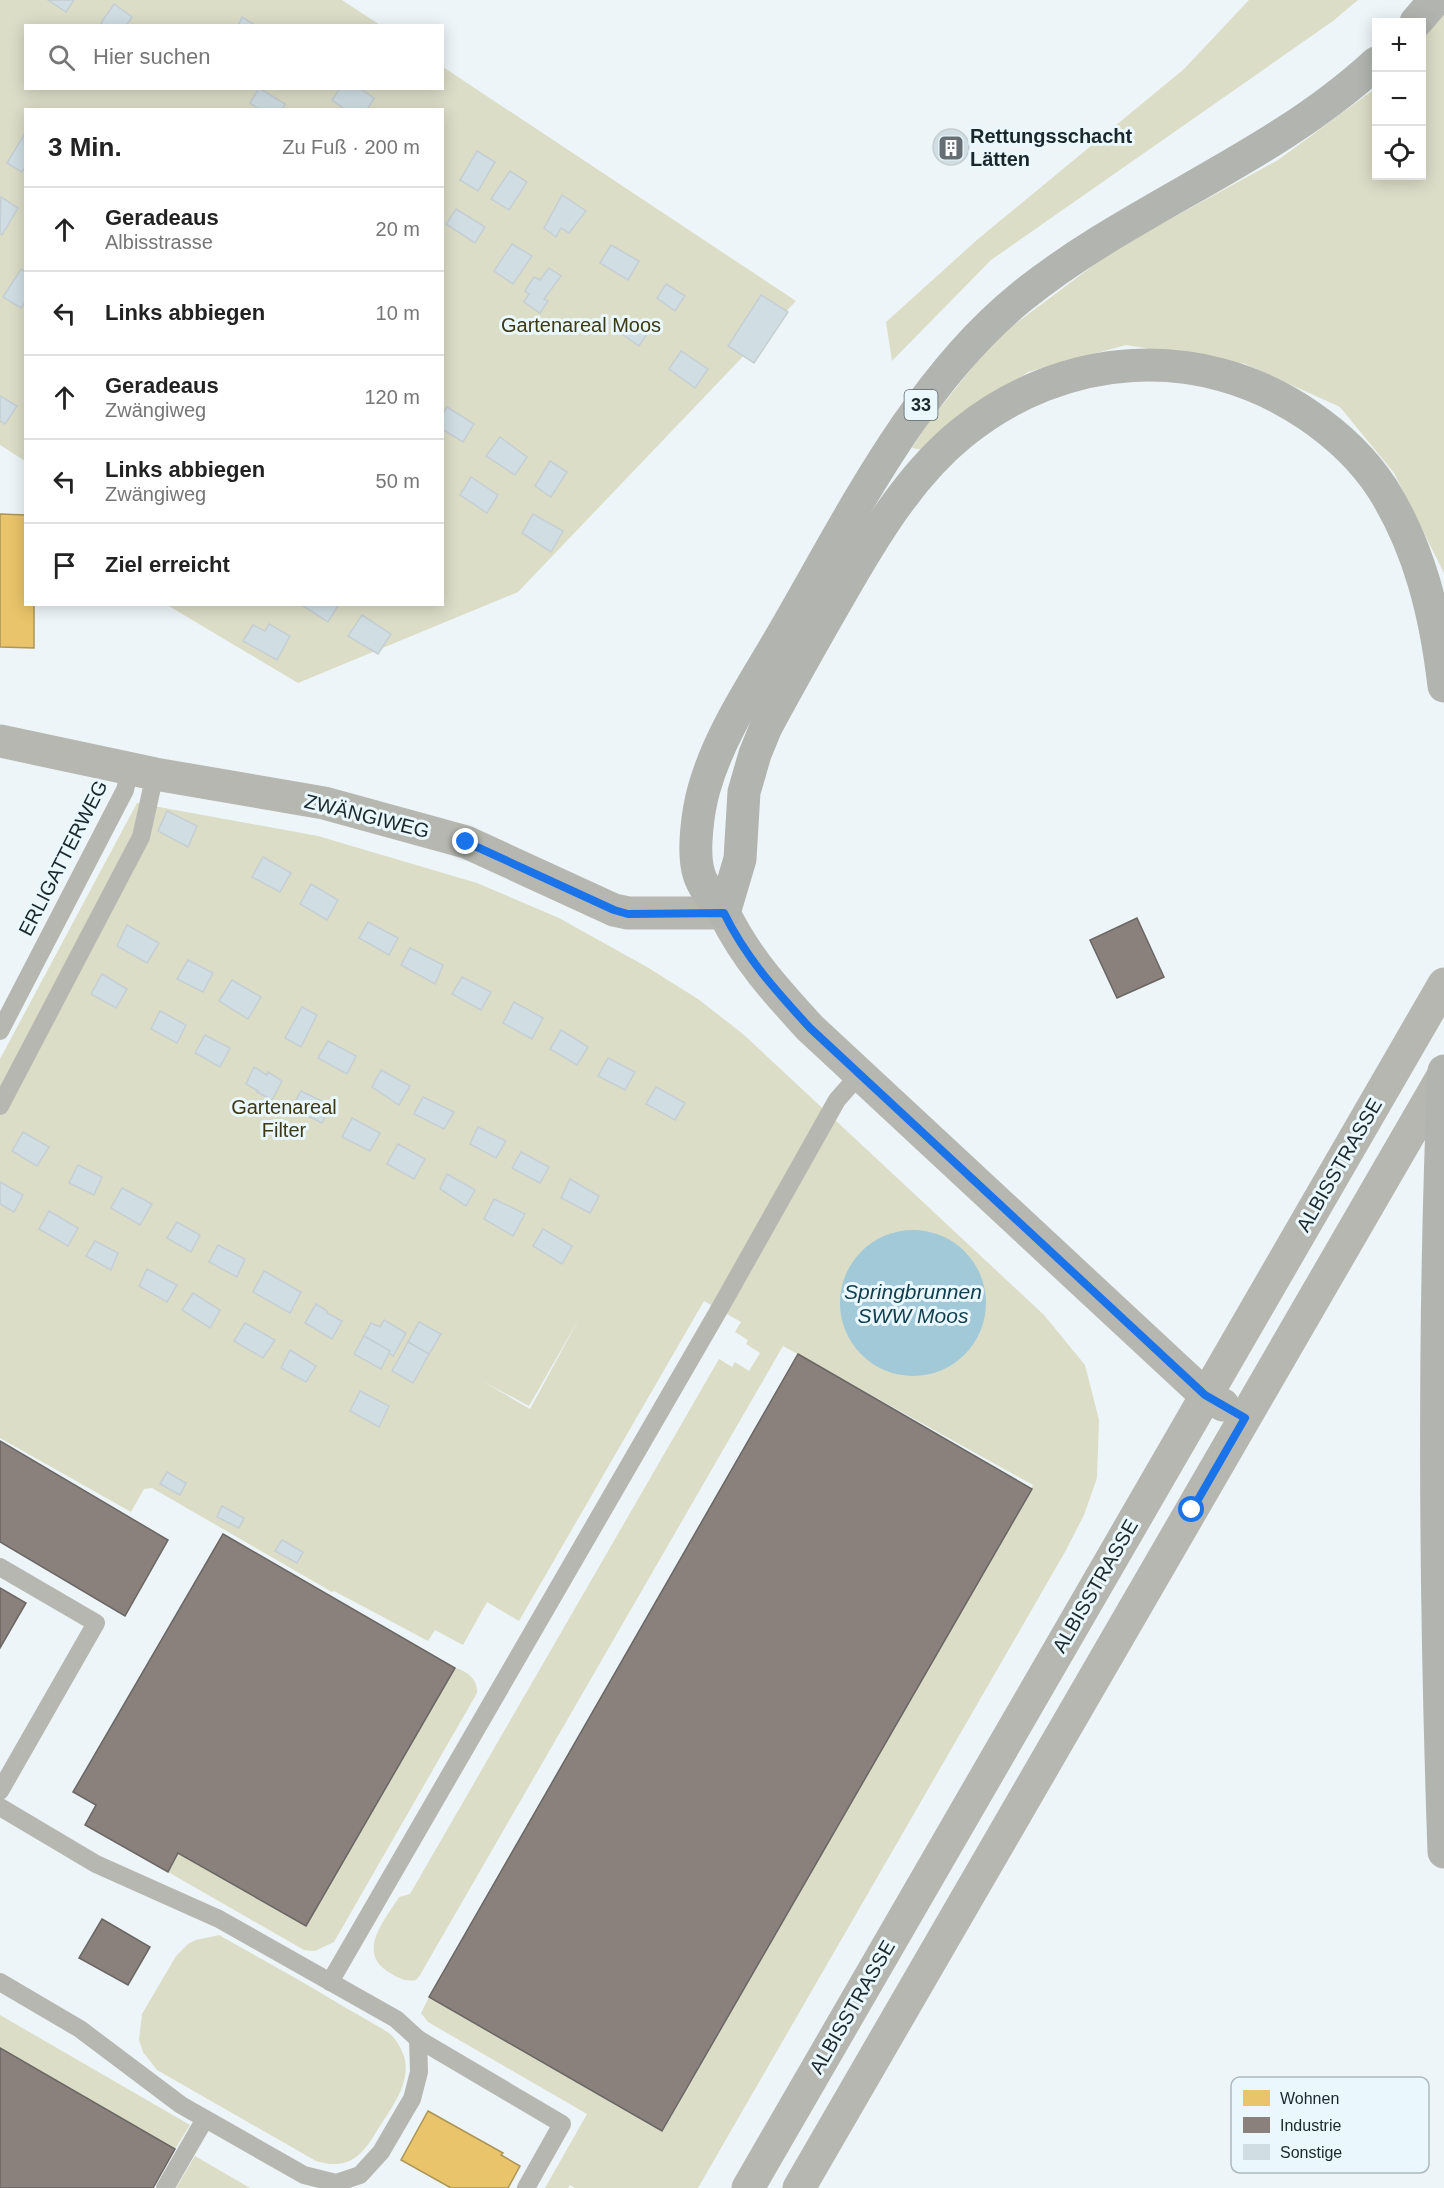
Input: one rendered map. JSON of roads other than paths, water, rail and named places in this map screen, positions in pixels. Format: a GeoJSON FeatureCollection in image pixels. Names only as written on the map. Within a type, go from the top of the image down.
{"type":"FeatureCollection","features":[{"type":"Feature","properties":{"kind":"highway"},"geometry":{"type":"LineString","coordinates":[[1419,18],[1435,0]]}},
{"type":"Feature","properties":{"kind":"highway","name":"33"},"geometry":{"type":"LineString","coordinates":[[724,913],[699,877],[696,860],[704,789],[716,757],[737,715],[865,493],[897,440],[937,384],[998,317],[1041,282],[1120,230],[1280,136],[1330,102],[1372,67]]}},
{"type":"Feature","properties":{"kind":"highway"},"geometry":{"type":"LineString","coordinates":[[724,913],[740,860],[744,792],[755,754],[766,727],[866,550],[916,480],[960,435],[1005,403],[1052,381],[1095,370],[1140,364],[1205,370],[1246,382],[1321,424],[1340,440],[1369,471],[1403,527],[1420,570],[1435,621],[1444,686]]}},
{"type":"Feature","properties":{"kind":"highway"},"geometry":{"type":"LineString","coordinates":[[1444,1073],[1437,1342],[1436,1565],[1444,1852]]}},
{"type":"Feature","properties":{"kind":"main road"},"geometry":{"type":"LineString","coordinates":[[724,913],[737,939],[757,969],[810,1028],[1205,1395],[1245,1418]]}},
{"type":"Feature","properties":{"kind":"main road","name":"ALBISSTRASSE"},"geometry":{"type":"LineString","coordinates":[[748,2188],[1444,984]]}},
{"type":"Feature","properties":{"kind":"main road"},"geometry":{"type":"LineString","coordinates":[[799,2188],[1444,1073]]}},
{"type":"Feature","properties":{"kind":"street","name":"ZWÄNGIWEG"},"geometry":{"type":"LineString","coordinates":[[0,741],[143,771],[324,803],[466,842],[614,910],[628,914],[724,913]]}},
{"type":"Feature","properties":{"kind":"lane","name":"ERLIGATTERWEG"},"geometry":{"type":"LineString","coordinates":[[0,1031],[125,790],[143,771]]}},
{"type":"Feature","properties":{"kind":"lane"},"geometry":{"type":"LineString","coordinates":[[0,1106],[141,837],[143,771]]}},
{"type":"Feature","properties":{"kind":"lane"},"geometry":{"type":"LineString","coordinates":[[330,1982],[720,1308],[837,1100],[859,1075]]}},
{"type":"Feature","properties":{"kind":"lane"},"geometry":{"type":"LineString","coordinates":[[0,1567],[96,1623],[0,1791]]}},
{"type":"Feature","properties":{"kind":"lane"},"geometry":{"type":"LineString","coordinates":[[0,1807],[96,1864],[219,1918],[396,2019],[418,2039],[562,2124],[526,2188]]}},
{"type":"Feature","properties":{"kind":"lane"},"geometry":{"type":"LineString","coordinates":[[0,1982],[80,2029],[181,2105],[300,2182],[336,2183],[360,2175],[381,2152],[412,2099],[419,2072],[418,2039]]}},
{"type":"Feature","properties":{"kind":"lane"},"geometry":{"type":"LineString","coordinates":[[165,2188],[205,2119]]}},
{"type":"Feature","properties":{"kind":"water","name":"Springbrunnen SWW Moos"},"geometry":{"type":"Polygon","coordinates":[[[913,1230],[941,1235],[965,1251],[981,1275],[986,1303],[981,1331],[965,1355],[941,1371],[913,1376],[885,1371],[861,1355],[845,1331],[840,1303],[845,1275],[861,1251],[885,1235],[913,1230]]]}},
{"type":"Feature","properties":{"kind":"place","name":"Rettungsschacht Lätten"},"geometry":{"type":"Point","coordinates":[951,148]}},
{"type":"Feature","properties":{"kind":"park label","name":"Gartenareal Moos"},"geometry":{"type":"Point","coordinates":[581,325]}},
{"type":"Feature","properties":{"kind":"park label","name":"Gartenareal Filter"},"geometry":{"type":"Point","coordinates":[284,1118]}}]}
